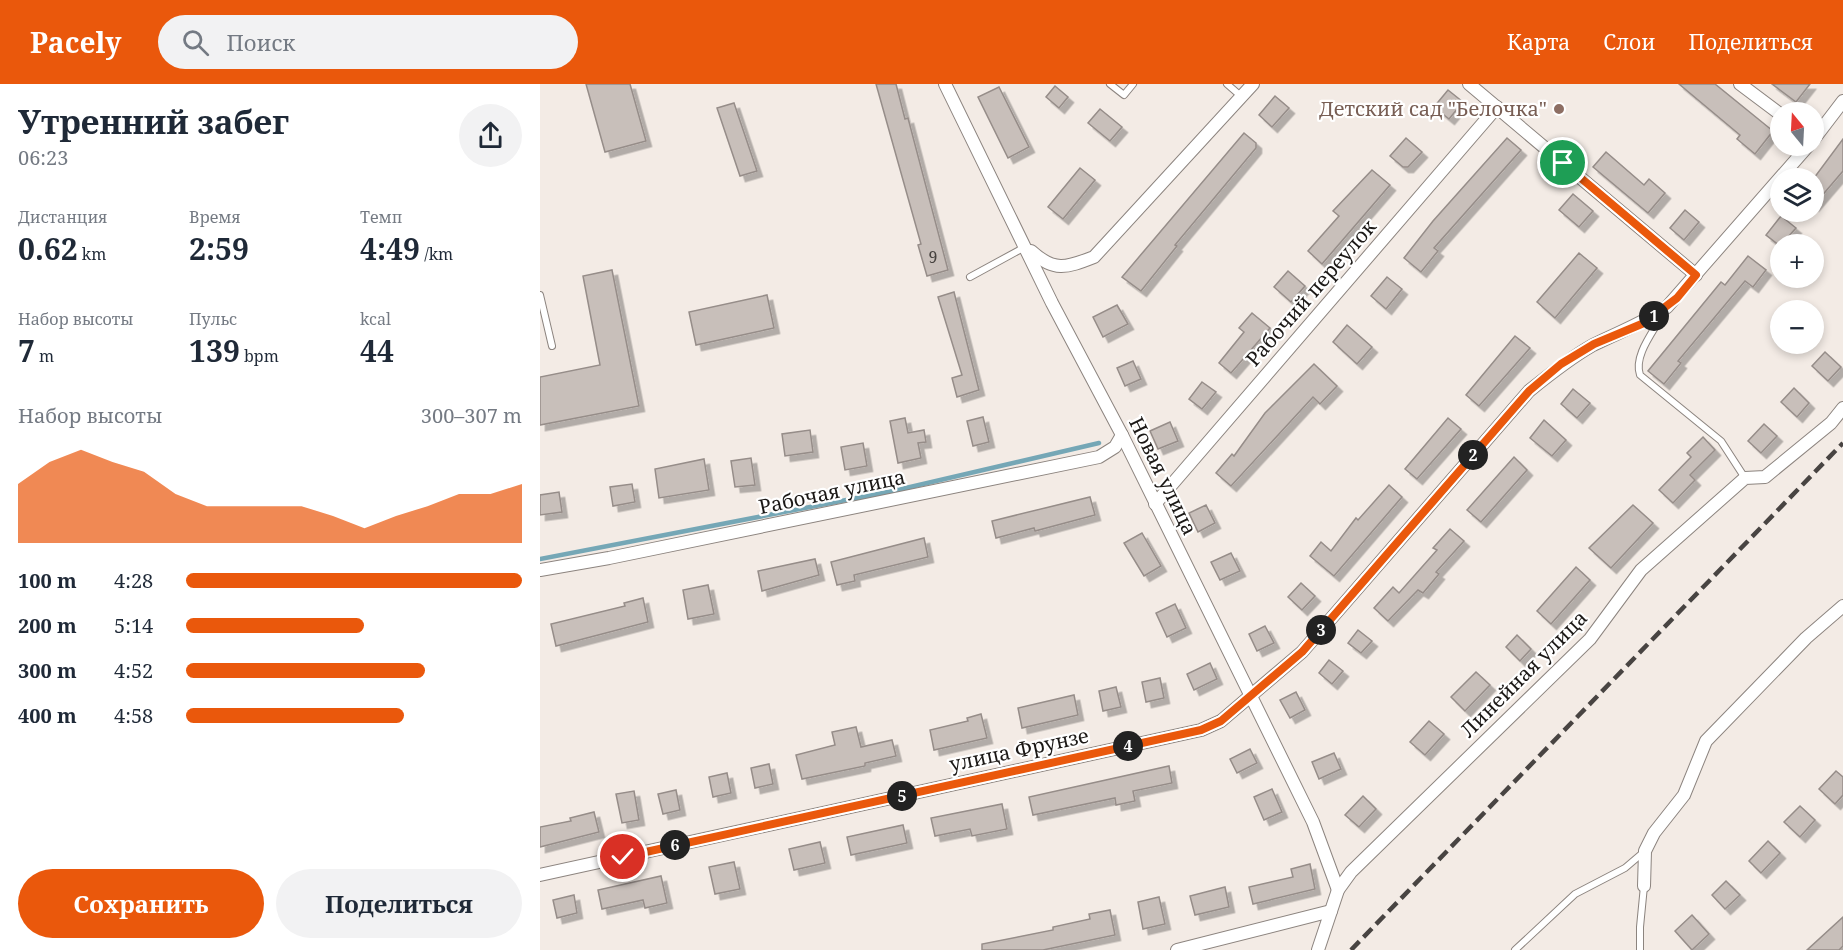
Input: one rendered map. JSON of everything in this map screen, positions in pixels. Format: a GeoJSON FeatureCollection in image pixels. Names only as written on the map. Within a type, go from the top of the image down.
{"type":"FeatureCollection","features":[{"type":"Feature","properties":{"kind":"street","name":"Новая улица"},"geometry":{"type":"LineString","coordinates":[[945,84],[1052,303],[1122,435],[1313,822],[1338,890]]}},
{"type":"Feature","properties":{"kind":"street"},"geometry":{"type":"LineString","coordinates":[[1026,246],[1042,261],[1057,267],[1072,266],[1094,257],[1253,84]]}},
{"type":"Feature","properties":{"kind":"street"},"geometry":{"type":"LineString","coordinates":[[1469,84],[1696,275]]}},
{"type":"Feature","properties":{"kind":"street"},"geometry":{"type":"LineString","coordinates":[[1740,84],[1770,106]]}},
{"type":"Feature","properties":{"kind":"street"},"geometry":{"type":"LineString","coordinates":[[1824,126],[1843,101]]}},
{"type":"Feature","properties":{"kind":"street","name":"Рабочий переулок"},"geometry":{"type":"LineString","coordinates":[[1155,504],[1497,107]]}},
{"type":"Feature","properties":{"kind":"street","name":"улица Фрунзе"},"geometry":{"type":"LineString","coordinates":[[540,875],[1201,730],[1221,721],[1252,697],[1302,652],[1529,391],[1561,364],[1594,344],[1644,323],[1667,306],[1799,156]]}},
{"type":"Feature","properties":{"kind":"street","name":"Линейная улица"},"geometry":{"type":"LineString","coordinates":[[1318,950],[1338,890],[1351,872],[1590,639],[1641,570],[1745,478],[1765,477],[1831,423],[1843,408]]}},
{"type":"Feature","properties":{"kind":"street","name":"Рабочая улица"},"geometry":{"type":"LineString","coordinates":[[540,570],[609,558],[1099,457],[1115,447],[1122,435]]}},
{"type":"Feature","properties":{"kind":"street"},"geometry":{"type":"LineString","coordinates":[[1644,886],[1645,851],[1654,833],[1684,795],[1706,741],[1806,638],[1843,606]]}},
{"type":"Feature","properties":{"kind":"street"},"geometry":{"type":"LineString","coordinates":[[1177,950],[1331,911]]}},
{"type":"Feature","properties":{"kind":"lane"},"geometry":{"type":"LineString","coordinates":[[1110,84],[1124,95],[1133,84]]}},
{"type":"Feature","properties":{"kind":"lane"},"geometry":{"type":"LineString","coordinates":[[1227,84],[1242,97]]}},
{"type":"Feature","properties":{"kind":"lane"},"geometry":{"type":"LineString","coordinates":[[970,277],[1026,246]]}},
{"type":"Feature","properties":{"kind":"lane"},"geometry":{"type":"LineString","coordinates":[[540,295],[552,346]]}},
{"type":"Feature","properties":{"kind":"lane"},"geometry":{"type":"LineString","coordinates":[[1667,306],[1639,357],[1637,366],[1640,375],[1721,441],[1745,478]]}},
{"type":"Feature","properties":{"kind":"lane"},"geometry":{"type":"LineString","coordinates":[[1515,950],[1575,894],[1625,868],[1645,851]]}},
{"type":"Feature","properties":{"kind":"lane"},"geometry":{"type":"LineString","coordinates":[[1640,950],[1644,886]]}},
{"type":"Feature","properties":{"kind":"building"},"geometry":{"type":"Polygon","coordinates":[[[586,84],[630,84],[646,141],[605,152],[586,84]]]}},
{"type":"Feature","properties":{"kind":"building"},"geometry":{"type":"Polygon","coordinates":[[[876,84],[896,84],[905,119],[908,118],[948,270],[927,276],[918,245],[921,244],[876,84]]]}},
{"type":"Feature","properties":{"kind":"building"},"geometry":{"type":"Polygon","coordinates":[[[1679,84],[1715,84],[1770,129],[1770,135],[1755,154],[1737,139],[1740,135],[1679,84]]]}},
{"type":"Feature","properties":{"kind":"building"},"geometry":{"type":"Polygon","coordinates":[[[1772,84],[1810,84],[1796,102],[1772,84]]]}},
{"type":"Feature","properties":{"kind":"building"},"geometry":{"type":"Polygon","coordinates":[[[1055,86],[1068,97],[1059,108],[1046,97],[1055,86]]]}},
{"type":"Feature","properties":{"kind":"building"},"geometry":{"type":"Polygon","coordinates":[[[999,87],[1029,147],[1008,158],[978,97],[999,87]]]}},
{"type":"Feature","properties":{"kind":"building"},"geometry":{"type":"Polygon","coordinates":[[[1448,90],[1463,102],[1449,119],[1434,107],[1448,90]]]}},
{"type":"Feature","properties":{"kind":"building"},"geometry":{"type":"Polygon","coordinates":[[[1275,96],[1289,108],[1272,127],[1259,115],[1275,96]]]}},
{"type":"Feature","properties":{"kind":"building"},"geometry":{"type":"Polygon","coordinates":[[[734,103],[757,171],[740,176],[717,108],[734,103]]]}},
{"type":"Feature","properties":{"kind":"building"},"geometry":{"type":"Polygon","coordinates":[[[1100,109],[1122,127],[1110,141],[1088,123],[1100,109]]]}},
{"type":"Feature","properties":{"kind":"building"},"geometry":{"type":"Polygon","coordinates":[[[1244,133],[1256,143],[1256,148],[1175,245],[1177,246],[1141,291],[1122,277],[1244,133]]]}},
{"type":"Feature","properties":{"kind":"building"},"geometry":{"type":"Polygon","coordinates":[[[1406,138],[1422,152],[1408,167],[1403,167],[1390,156],[1406,138]]]}},
{"type":"Feature","properties":{"kind":"building"},"geometry":{"type":"Polygon","coordinates":[[[1507,138],[1521,150],[1434,248],[1438,251],[1421,272],[1404,258],[1433,221],[1507,138]]]}},
{"type":"Feature","properties":{"kind":"building"},"geometry":{"type":"Polygon","coordinates":[[[1843,139],[1843,171],[1824,193],[1824,168],[1821,168],[1843,139]]]}},
{"type":"Feature","properties":{"kind":"building"},"geometry":{"type":"Polygon","coordinates":[[[1606,152],[1644,185],[1649,179],[1665,193],[1648,213],[1593,167],[1606,152]]]}},
{"type":"Feature","properties":{"kind":"building"},"geometry":{"type":"Polygon","coordinates":[[[1080,168],[1095,180],[1063,219],[1048,207],[1080,168]]]}},
{"type":"Feature","properties":{"kind":"building"},"geometry":{"type":"Polygon","coordinates":[[[1372,170],[1390,185],[1322,264],[1308,251],[1339,216],[1333,211],[1372,170]]]}},
{"type":"Feature","properties":{"kind":"building"},"geometry":{"type":"Polygon","coordinates":[[[1573,194],[1593,211],[1579,227],[1559,210],[1573,194]]]}},
{"type":"Feature","properties":{"kind":"building"},"geometry":{"type":"Polygon","coordinates":[[[1685,210],[1699,222],[1684,240],[1670,228],[1685,210]]]}},
{"type":"Feature","properties":{"kind":"building"},"geometry":{"type":"Polygon","coordinates":[[[1776,222],[1788,222],[1796,228],[1791,234],[1770,234],[1770,238],[1766,235],[1776,222]]]}},
{"type":"Feature","properties":{"kind":"building"},"geometry":{"type":"Polygon","coordinates":[[[1579,253],[1597,268],[1555,318],[1537,302],[1579,253]]]}},
{"type":"Feature","properties":{"kind":"building"},"geometry":{"type":"Polygon","coordinates":[[[1748,256],[1766,270],[1753,287],[1745,281],[1678,361],[1681,363],[1664,384],[1648,371],[1721,282],[1725,285],[1748,256]]]}},
{"type":"Feature","properties":{"kind":"building"},"geometry":{"type":"Polygon","coordinates":[[[612,270],[639,406],[540,425],[540,377],[600,365],[583,276],[612,270]]]}},
{"type":"Feature","properties":{"kind":"building"},"geometry":{"type":"Polygon","coordinates":[[[1288,271],[1305,286],[1291,302],[1274,287],[1288,271]]]}},
{"type":"Feature","properties":{"kind":"building"},"geometry":{"type":"Polygon","coordinates":[[[1387,277],[1402,289],[1386,309],[1371,296],[1387,277]]]}},
{"type":"Feature","properties":{"kind":"building"},"geometry":{"type":"Polygon","coordinates":[[[954,292],[979,390],[957,397],[952,378],[962,375],[938,297],[954,292]]]}},
{"type":"Feature","properties":{"kind":"building"},"geometry":{"type":"Polygon","coordinates":[[[767,295],[774,328],[696,345],[689,312],[767,295]]]}},
{"type":"Feature","properties":{"kind":"building"},"geometry":{"type":"Polygon","coordinates":[[[1117,305],[1128,324],[1103,337],[1093,317],[1117,305]]]}},
{"type":"Feature","properties":{"kind":"building"},"geometry":{"type":"Polygon","coordinates":[[[1252,313],[1270,328],[1231,373],[1219,363],[1244,332],[1239,328],[1252,313]]]}},
{"type":"Feature","properties":{"kind":"building"},"geometry":{"type":"Polygon","coordinates":[[[1347,325],[1372,347],[1357,364],[1333,342],[1347,325]]]}},
{"type":"Feature","properties":{"kind":"building"},"geometry":{"type":"Polygon","coordinates":[[[1515,336],[1530,348],[1479,406],[1466,395],[1515,336]]]}},
{"type":"Feature","properties":{"kind":"building"},"geometry":{"type":"Polygon","coordinates":[[[1824,353],[1841,367],[1828,381],[1812,366],[1824,353]]]}},
{"type":"Feature","properties":{"kind":"building"},"geometry":{"type":"Polygon","coordinates":[[[1133,361],[1141,379],[1125,386],[1117,368],[1133,361]]]}},
{"type":"Feature","properties":{"kind":"building"},"geometry":{"type":"Polygon","coordinates":[[[1314,364],[1337,386],[1320,404],[1313,397],[1231,486],[1216,473],[1232,454],[1234,456],[1265,413],[1314,364]]]}},
{"type":"Feature","properties":{"kind":"building"},"geometry":{"type":"Polygon","coordinates":[[[1202,382],[1216,392],[1202,409],[1189,399],[1202,382]]]}},
{"type":"Feature","properties":{"kind":"building"},"geometry":{"type":"Polygon","coordinates":[[[1794,388],[1809,403],[1797,417],[1781,402],[1794,388]]]}},
{"type":"Feature","properties":{"kind":"building"},"geometry":{"type":"Polygon","coordinates":[[[1573,389],[1590,403],[1577,418],[1561,404],[1573,389]]]}},
{"type":"Feature","properties":{"kind":"building"},"geometry":{"type":"Polygon","coordinates":[[[983,417],[989,442],[973,446],[967,421],[983,417]]]}},
{"type":"Feature","properties":{"kind":"building"},"geometry":{"type":"Polygon","coordinates":[[[905,418],[908,433],[924,430],[926,442],[918,443],[921,458],[898,463],[890,421],[905,418]]]}},
{"type":"Feature","properties":{"kind":"building"},"geometry":{"type":"Polygon","coordinates":[[[1448,418],[1461,429],[1417,479],[1405,469],[1448,418]]]}},
{"type":"Feature","properties":{"kind":"building"},"geometry":{"type":"Polygon","coordinates":[[[1544,420],[1566,440],[1552,456],[1530,438],[1544,420]]]}},
{"type":"Feature","properties":{"kind":"building"},"geometry":{"type":"Polygon","coordinates":[[[1170,422],[1178,441],[1158,449],[1150,431],[1170,422]]]}},
{"type":"Feature","properties":{"kind":"building"},"geometry":{"type":"Polygon","coordinates":[[[1764,424],[1777,436],[1761,453],[1748,441],[1764,424]]]}},
{"type":"Feature","properties":{"kind":"building"},"geometry":{"type":"Polygon","coordinates":[[[810,430],[813,452],[785,456],[782,434],[810,430]]]}},
{"type":"Feature","properties":{"kind":"building"},"geometry":{"type":"Polygon","coordinates":[[[1703,437],[1715,450],[1690,475],[1695,480],[1673,503],[1659,490],[1691,457],[1687,453],[1703,437]]]}},
{"type":"Feature","properties":{"kind":"building"},"geometry":{"type":"Polygon","coordinates":[[[863,443],[867,466],[845,470],[841,447],[863,443]]]}},
{"type":"Feature","properties":{"kind":"building"},"geometry":{"type":"Polygon","coordinates":[[[1514,457],[1527,470],[1481,522],[1467,510],[1514,457]]]}},
{"type":"Feature","properties":{"kind":"building"},"geometry":{"type":"Polygon","coordinates":[[[751,458],[755,485],[735,487],[731,461],[751,458]]]}},
{"type":"Feature","properties":{"kind":"building"},"geometry":{"type":"Polygon","coordinates":[[[704,459],[709,490],[659,498],[655,469],[704,459]]]}},
{"type":"Feature","properties":{"kind":"building"},"geometry":{"type":"Polygon","coordinates":[[[632,484],[635,502],[613,506],[610,487],[632,484]]]}},
{"type":"Feature","properties":{"kind":"building"},"geometry":{"type":"Polygon","coordinates":[[[1389,485],[1402,497],[1334,576],[1310,556],[1321,542],[1331,551],[1356,518],[1358,520],[1389,485]]]}},
{"type":"Feature","properties":{"kind":"building"},"geometry":{"type":"Polygon","coordinates":[[[559,492],[562,512],[540,515],[540,495],[559,492]]]}},
{"type":"Feature","properties":{"kind":"building"},"geometry":{"type":"Polygon","coordinates":[[[1090,497],[1095,515],[1035,531],[1034,528],[996,538],[992,521],[1090,497]]]}},
{"type":"Feature","properties":{"kind":"building"},"geometry":{"type":"Polygon","coordinates":[[[1206,505],[1215,523],[1198,532],[1189,513],[1206,505]]]}},
{"type":"Feature","properties":{"kind":"building"},"geometry":{"type":"Polygon","coordinates":[[[1633,505],[1653,523],[1611,568],[1589,548],[1633,505]]]}},
{"type":"Feature","properties":{"kind":"building"},"geometry":{"type":"Polygon","coordinates":[[[1450,529],[1464,541],[1436,572],[1439,574],[1423,593],[1418,590],[1388,621],[1374,608],[1393,587],[1399,593],[1437,550],[1433,548],[1450,529]]]}},
{"type":"Feature","properties":{"kind":"building"},"geometry":{"type":"Polygon","coordinates":[[[1142,533],[1161,566],[1144,576],[1124,543],[1142,533]]]}},
{"type":"Feature","properties":{"kind":"building"},"geometry":{"type":"Polygon","coordinates":[[[924,538],[928,557],[854,575],[855,581],[837,585],[831,562],[924,538]]]}},
{"type":"Feature","properties":{"kind":"building"},"geometry":{"type":"Polygon","coordinates":[[[1231,553],[1240,571],[1220,580],[1211,562],[1231,553]]]}},
{"type":"Feature","properties":{"kind":"building"},"geometry":{"type":"Polygon","coordinates":[[[815,559],[819,575],[762,591],[758,571],[815,559]]]}},
{"type":"Feature","properties":{"kind":"building"},"geometry":{"type":"Polygon","coordinates":[[[1576,567],[1590,580],[1551,624],[1537,611],[1576,567]]]}},
{"type":"Feature","properties":{"kind":"building"},"geometry":{"type":"Polygon","coordinates":[[[1301,583],[1315,596],[1302,610],[1288,597],[1301,583]]]}},
{"type":"Feature","properties":{"kind":"building"},"geometry":{"type":"Polygon","coordinates":[[[708,585],[714,614],[688,619],[683,590],[708,585]]]}},
{"type":"Feature","properties":{"kind":"building"},"geometry":{"type":"Polygon","coordinates":[[[643,598],[648,622],[556,646],[551,624],[625,606],[624,603],[643,598]]]}},
{"type":"Feature","properties":{"kind":"building"},"geometry":{"type":"Polygon","coordinates":[[[1175,604],[1186,628],[1167,637],[1156,613],[1175,604]]]}},
{"type":"Feature","properties":{"kind":"building"},"geometry":{"type":"Polygon","coordinates":[[[1265,626],[1274,643],[1257,651],[1249,634],[1265,626]]]}},
{"type":"Feature","properties":{"kind":"building"},"geometry":{"type":"Polygon","coordinates":[[[1358,630],[1372,641],[1361,653],[1348,643],[1358,630]]]}},
{"type":"Feature","properties":{"kind":"building"},"geometry":{"type":"Polygon","coordinates":[[[1517,635],[1531,649],[1520,661],[1506,647],[1517,635]]]}},
{"type":"Feature","properties":{"kind":"building"},"geometry":{"type":"Polygon","coordinates":[[[1329,660],[1343,671],[1332,684],[1319,673],[1329,660]]]}},
{"type":"Feature","properties":{"kind":"building"},"geometry":{"type":"Polygon","coordinates":[[[1210,663],[1217,679],[1194,690],[1187,674],[1210,663]]]}},
{"type":"Feature","properties":{"kind":"building"},"geometry":{"type":"Polygon","coordinates":[[[1476,672],[1490,685],[1465,711],[1451,697],[1476,672]]]}},
{"type":"Feature","properties":{"kind":"building"},"geometry":{"type":"Polygon","coordinates":[[[1160,678],[1164,698],[1146,702],[1142,682],[1160,678]]]}},
{"type":"Feature","properties":{"kind":"building"},"geometry":{"type":"Polygon","coordinates":[[[1116,687],[1121,707],[1103,711],[1099,691],[1116,687]]]}},
{"type":"Feature","properties":{"kind":"building"},"geometry":{"type":"Polygon","coordinates":[[[1296,692],[1305,710],[1290,718],[1280,700],[1296,692]]]}},
{"type":"Feature","properties":{"kind":"building"},"geometry":{"type":"Polygon","coordinates":[[[1074,695],[1078,715],[1022,728],[1018,708],[1074,695]]]}},
{"type":"Feature","properties":{"kind":"building"},"geometry":{"type":"Polygon","coordinates":[[[981,714],[987,738],[934,750],[930,730],[968,721],[967,718],[981,714]]]}},
{"type":"Feature","properties":{"kind":"building"},"geometry":{"type":"Polygon","coordinates":[[[1429,721],[1444,734],[1425,755],[1410,742],[1429,721]]]}},
{"type":"Feature","properties":{"kind":"building"},"geometry":{"type":"Polygon","coordinates":[[[856,727],[861,747],[892,740],[896,756],[865,763],[865,766],[802,779],[796,755],[835,745],[832,732],[856,727]]]}},
{"type":"Feature","properties":{"kind":"building"},"geometry":{"type":"Polygon","coordinates":[[[1250,749],[1257,763],[1237,773],[1230,759],[1250,749]]]}},
{"type":"Feature","properties":{"kind":"building"},"geometry":{"type":"Polygon","coordinates":[[[1334,753],[1341,769],[1319,779],[1312,762],[1334,753]]]}},
{"type":"Feature","properties":{"kind":"building"},"geometry":{"type":"Polygon","coordinates":[[[769,764],[773,784],[755,788],[751,768],[769,764]]]}},
{"type":"Feature","properties":{"kind":"building"},"geometry":{"type":"Polygon","coordinates":[[[1169,766],[1172,783],[1133,791],[1135,801],[1116,805],[1115,798],[1033,815],[1029,797],[1169,766]]]}},
{"type":"Feature","properties":{"kind":"building"},"geometry":{"type":"Polygon","coordinates":[[[1836,771],[1843,777],[1843,795],[1835,804],[1819,789],[1836,771]]]}},
{"type":"Feature","properties":{"kind":"building"},"geometry":{"type":"Polygon","coordinates":[[[727,773],[731,793],[713,797],[709,777],[727,773]]]}},
{"type":"Feature","properties":{"kind":"building"},"geometry":{"type":"Polygon","coordinates":[[[1272,789],[1282,812],[1264,820],[1254,797],[1272,789]]]}},
{"type":"Feature","properties":{"kind":"building"},"geometry":{"type":"Polygon","coordinates":[[[676,790],[680,810],[663,814],[658,794],[676,790]]]}},
{"type":"Feature","properties":{"kind":"building"},"geometry":{"type":"Polygon","coordinates":[[[634,791],[639,820],[622,823],[616,794],[634,791]]]}},
{"type":"Feature","properties":{"kind":"building"},"geometry":{"type":"Polygon","coordinates":[[[1363,796],[1376,809],[1359,827],[1345,815],[1363,796]]]}},
{"type":"Feature","properties":{"kind":"building"},"geometry":{"type":"Polygon","coordinates":[[[1002,804],[1007,829],[972,836],[970,829],[935,836],[931,818],[1002,804]]]}},
{"type":"Feature","properties":{"kind":"building"},"geometry":{"type":"Polygon","coordinates":[[[1800,806],[1815,820],[1800,837],[1784,822],[1800,806]]]}},
{"type":"Feature","properties":{"kind":"building"},"geometry":{"type":"Polygon","coordinates":[[[594,812],[599,832],[540,847],[540,827],[571,821],[570,818],[594,812]]]}},
{"type":"Feature","properties":{"kind":"building"},"geometry":{"type":"Polygon","coordinates":[[[903,825],[907,843],[851,855],[847,837],[903,825]]]}},
{"type":"Feature","properties":{"kind":"building"},"geometry":{"type":"Polygon","coordinates":[[[1768,841],[1780,853],[1761,873],[1749,861],[1768,841]]]}},
{"type":"Feature","properties":{"kind":"building"},"geometry":{"type":"Polygon","coordinates":[[[820,842],[825,863],[794,870],[789,849],[820,842]]]}},
{"type":"Feature","properties":{"kind":"building"},"geometry":{"type":"Polygon","coordinates":[[[734,862],[740,889],[715,894],[709,867],[734,862]]]}},
{"type":"Feature","properties":{"kind":"building"},"geometry":{"type":"Polygon","coordinates":[[[1310,864],[1315,889],[1253,904],[1249,887],[1293,877],[1291,869],[1310,864]]]}},
{"type":"Feature","properties":{"kind":"building"},"geometry":{"type":"Polygon","coordinates":[[[661,876],[667,903],[645,908],[643,900],[602,909],[598,890],[661,876]]]}},
{"type":"Feature","properties":{"kind":"building"},"geometry":{"type":"Polygon","coordinates":[[[1726,881],[1740,895],[1725,909],[1712,895],[1726,881]]]}},
{"type":"Feature","properties":{"kind":"building"},"geometry":{"type":"Polygon","coordinates":[[[1225,887],[1229,907],[1195,915],[1190,896],[1225,887]]]}},
{"type":"Feature","properties":{"kind":"building"},"geometry":{"type":"Polygon","coordinates":[[[574,895],[577,913],[557,918],[553,900],[574,895]]]}},
{"type":"Feature","properties":{"kind":"building"},"geometry":{"type":"Polygon","coordinates":[[[1159,897],[1165,924],[1143,929],[1138,902],[1159,897]]]}},
{"type":"Feature","properties":{"kind":"building"},"geometry":{"type":"Polygon","coordinates":[[[1110,910],[1115,935],[1043,950],[982,950],[982,944],[1053,930],[1053,927],[1090,919],[1089,914],[1110,910]]]}},
{"type":"Feature","properties":{"kind":"building"},"geometry":{"type":"Polygon","coordinates":[[[1692,915],[1709,934],[1692,950],[1675,931],[1692,915]]]}},
{"type":"Feature","properties":{"kind":"building"},"geometry":{"type":"Polygon","coordinates":[[[1843,917],[1843,946],[1839,950],[1807,950],[1843,917]]]}},
{"type":"Feature","properties":{"kind":"waterway"},"geometry":{"type":"LineString","coordinates":[[540,559],[893,491],[1099,443]]}},
{"type":"Feature","properties":{"kind":"railway"},"geometry":{"type":"LineString","coordinates":[[1351,950],[1843,443]]}},
{"type":"Feature","properties":{"kind":"place","name":"Детский сад \"Белочка\""},"geometry":{"type":"Point","coordinates":[1559,109]}},
{"type":"Feature","properties":{"kind":"route"},"geometry":{"type":"LineString","coordinates":[[623,857],[1201,730],[1221,721],[1252,697],[1302,652],[1529,391],[1561,364],[1594,344],[1644,323],[1677,298],[1696,275],[1563,163]]}}]}
